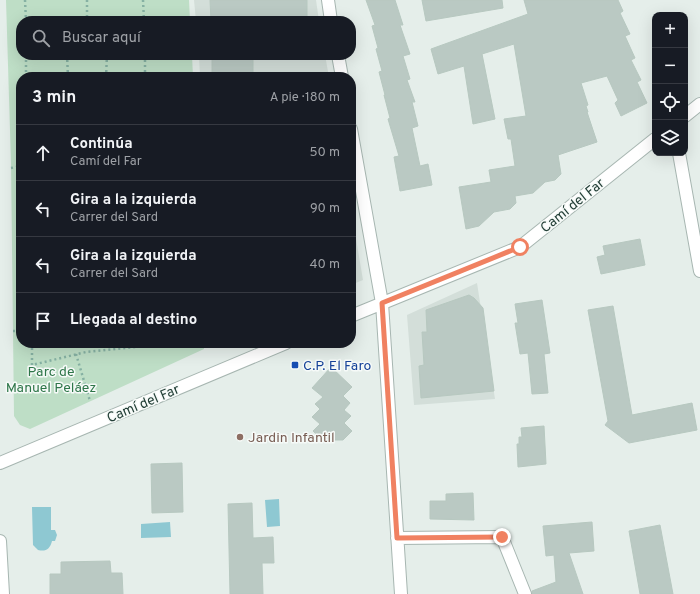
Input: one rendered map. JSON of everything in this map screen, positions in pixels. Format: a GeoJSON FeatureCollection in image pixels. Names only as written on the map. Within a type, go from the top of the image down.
{"type":"FeatureCollection","features":[{"type":"Feature","properties":{"kind":"street"},"geometry":{"type":"LineString","coordinates":[[328,0],[331,16]]}},
{"type":"Feature","properties":{"kind":"street"},"geometry":{"type":"LineString","coordinates":[[339,60],[341,72]]}},
{"type":"Feature","properties":{"kind":"street"},"geometry":{"type":"LineString","coordinates":[[688,114],[700,104]]}},
{"type":"Feature","properties":{"kind":"street","name":"Camí del Far"},"geometry":{"type":"LineString","coordinates":[[356,314],[520,247],[652,141]]}},
{"type":"Feature","properties":{"kind":"street"},"geometry":{"type":"LineString","coordinates":[[681,156],[700,271]]}},
{"type":"Feature","properties":{"kind":"street"},"geometry":{"type":"LineString","coordinates":[[356,157],[382,303],[400,594]]}},
{"type":"Feature","properties":{"kind":"street","name":"Camí del Far"},"geometry":{"type":"LineString","coordinates":[[0,463],[274,348]]}},
{"type":"Feature","properties":{"kind":"street"},"geometry":{"type":"LineString","coordinates":[[397,538],[502,537],[525,594]]}},
{"type":"Feature","properties":{"kind":"street"},"geometry":{"type":"LineString","coordinates":[[0,541],[3,594]]}},
{"type":"Feature","properties":{"kind":"path"},"geometry":{"type":"LineString","coordinates":[[25,0],[26,16]]}},
{"type":"Feature","properties":{"kind":"path"},"geometry":{"type":"LineString","coordinates":[[87,0],[87,16]]}},
{"type":"Feature","properties":{"kind":"path"},"geometry":{"type":"LineString","coordinates":[[143,0],[144,16]]}},
{"type":"Feature","properties":{"kind":"path"},"geometry":{"type":"LineString","coordinates":[[26,60],[26,72]]}},
{"type":"Feature","properties":{"kind":"path"},"geometry":{"type":"LineString","coordinates":[[67,60],[68,72]]}},
{"type":"Feature","properties":{"kind":"path"},"geometry":{"type":"LineString","coordinates":[[106,60],[106,72]]}},
{"type":"Feature","properties":{"kind":"path"},"geometry":{"type":"LineString","coordinates":[[145,60],[145,72]]}},
{"type":"Feature","properties":{"kind":"path"},"geometry":{"type":"LineString","coordinates":[[11,168],[16,167]]}},
{"type":"Feature","properties":{"kind":"path"},"geometry":{"type":"LineString","coordinates":[[32,348],[32,365],[86,352],[120,348]]}},
{"type":"Feature","properties":{"kind":"path"},"geometry":{"type":"LineString","coordinates":[[76,354],[90,401]]}},
{"type":"Feature","properties":{"kind":"shaded area"},"geometry":{"type":"Polygon","coordinates":[[[194,0],[316,0],[318,16],[196,16],[194,0]]]}},
{"type":"Feature","properties":{"kind":"shaded area"},"geometry":{"type":"Polygon","coordinates":[[[199,60],[326,60],[328,72],[200,72],[199,60]]]}},
{"type":"Feature","properties":{"kind":"shaded area"},"geometry":{"type":"Polygon","coordinates":[[[356,239],[363,280],[356,283],[356,239]]]}},
{"type":"Feature","properties":{"kind":"shaded area"},"geometry":{"type":"Polygon","coordinates":[[[477,283],[495,399],[414,405],[407,315],[477,283]]]}},
{"type":"Feature","properties":{"kind":"green space","name":"Parc de Manuel Peláez"},"geometry":{"type":"Polygon","coordinates":[[[6,0],[189,0],[190,16],[16,16],[16,60],[192,60],[193,72],[16,72],[16,348],[204,349],[30,429],[20,425],[14,416],[11,163],[6,0]]]}},
{"type":"Feature","properties":{"kind":"water"},"geometry":{"type":"Polygon","coordinates":[[[279,499],[280,526],[267,527],[265,500],[279,499]]]}},
{"type":"Feature","properties":{"kind":"water"},"geometry":{"type":"Polygon","coordinates":[[[32,507],[51,507],[51,530],[55,530],[57,535],[55,541],[52,541],[49,548],[43,551],[38,550],[33,545],[32,507]]]}},
{"type":"Feature","properties":{"kind":"water"},"geometry":{"type":"Polygon","coordinates":[[[170,522],[171,537],[141,538],[141,524],[170,522]]]}},
{"type":"Feature","properties":{"kind":"building"},"geometry":{"type":"Polygon","coordinates":[[[210,0],[307,0],[307,16],[211,16],[210,0]]]}},
{"type":"Feature","properties":{"kind":"building"},"geometry":{"type":"Polygon","coordinates":[[[366,0],[395,0],[403,25],[400,25],[410,54],[403,56],[410,79],[407,80],[415,102],[412,102],[418,126],[412,128],[420,166],[428,164],[432,185],[400,191],[394,157],[399,156],[388,119],[390,118],[379,72],[382,71],[372,26],[375,25],[366,0]]]}},
{"type":"Feature","properties":{"kind":"building"},"geometry":{"type":"Polygon","coordinates":[[[422,0],[502,0],[503,8],[426,21],[422,0]]]}},
{"type":"Feature","properties":{"kind":"building"},"geometry":{"type":"Polygon","coordinates":[[[524,0],[618,0],[623,11],[620,13],[630,34],[625,36],[635,58],[631,60],[641,80],[637,82],[647,103],[621,116],[615,103],[618,100],[607,76],[581,83],[588,105],[586,106],[587,112],[597,142],[558,155],[561,174],[555,180],[545,182],[533,193],[515,196],[516,203],[510,209],[494,212],[479,226],[466,229],[459,187],[491,182],[489,170],[515,166],[511,139],[508,139],[504,119],[526,116],[514,44],[482,54],[495,119],[473,124],[464,66],[438,74],[431,49],[528,14],[524,0]]]}},
{"type":"Feature","properties":{"kind":"building"},"geometry":{"type":"Polygon","coordinates":[[[212,60],[253,60],[253,72],[212,72],[212,60]]]}},
{"type":"Feature","properties":{"kind":"building"},"geometry":{"type":"Polygon","coordinates":[[[640,239],[645,265],[601,274],[597,257],[605,255],[603,246],[640,239]]]}},
{"type":"Feature","properties":{"kind":"building"},"geometry":{"type":"Polygon","coordinates":[[[469,295],[474,298],[483,308],[494,391],[421,398],[419,366],[424,365],[422,332],[427,332],[426,310],[469,295]]]}},
{"type":"Feature","properties":{"kind":"building"},"geometry":{"type":"Polygon","coordinates":[[[542,300],[550,353],[544,354],[548,393],[532,394],[528,353],[520,354],[515,323],[518,323],[515,304],[542,300]]]}},
{"type":"Feature","properties":{"kind":"building"},"geometry":{"type":"Polygon","coordinates":[[[613,306],[632,415],[692,403],[697,430],[629,443],[605,425],[608,421],[588,310],[613,306]]]}},
{"type":"Feature","properties":{"kind":"building"},"geometry":{"type":"Polygon","coordinates":[[[331,367],[352,387],[343,396],[350,403],[344,410],[351,416],[344,423],[352,431],[343,440],[322,440],[313,431],[320,424],[312,417],[320,409],[315,404],[323,397],[312,388],[331,367]]]}},
{"type":"Feature","properties":{"kind":"building"},"geometry":{"type":"Polygon","coordinates":[[[544,426],[546,464],[518,467],[517,444],[519,444],[519,437],[522,437],[521,428],[544,426]]]}},
{"type":"Feature","properties":{"kind":"building"},"geometry":{"type":"Polygon","coordinates":[[[182,463],[183,512],[152,513],[151,464],[182,463]]]}},
{"type":"Feature","properties":{"kind":"building"},"geometry":{"type":"Polygon","coordinates":[[[473,493],[474,520],[430,519],[430,501],[446,501],[446,494],[473,493]]]}},
{"type":"Feature","properties":{"kind":"building"},"geometry":{"type":"Polygon","coordinates":[[[252,503],[253,538],[273,537],[274,563],[262,563],[263,594],[230,594],[228,504],[252,503]]]}},
{"type":"Feature","properties":{"kind":"building"},"geometry":{"type":"Polygon","coordinates":[[[592,522],[594,551],[569,553],[583,594],[532,594],[532,591],[556,582],[554,555],[546,556],[543,526],[592,522]]]}},
{"type":"Feature","properties":{"kind":"building"},"geometry":{"type":"Polygon","coordinates":[[[660,525],[673,594],[640,594],[629,531],[660,525]]]}},
{"type":"Feature","properties":{"kind":"building"},"geometry":{"type":"Polygon","coordinates":[[[110,561],[111,573],[122,573],[123,594],[50,594],[50,574],[61,574],[61,562],[110,561]]]}},
{"type":"Feature","properties":{"kind":"place","name":"C.P. El Faro"},"geometry":{"type":"Point","coordinates":[295,365]}},
{"type":"Feature","properties":{"kind":"place","name":"Jardin Infantil"},"geometry":{"type":"Point","coordinates":[240,437]}},
{"type":"Feature","properties":{"kind":"route"},"geometry":{"type":"LineString","coordinates":[[502,537],[397,538],[382,303],[520,247]]}}]}
